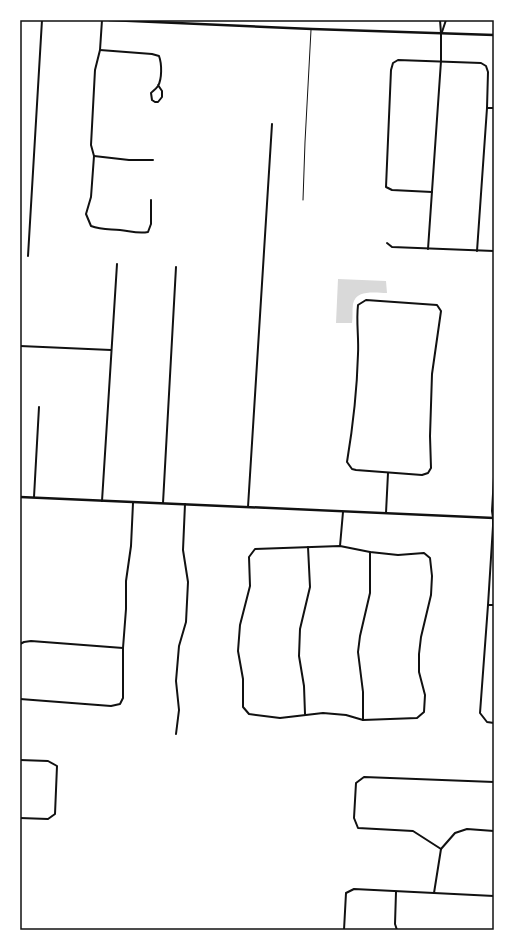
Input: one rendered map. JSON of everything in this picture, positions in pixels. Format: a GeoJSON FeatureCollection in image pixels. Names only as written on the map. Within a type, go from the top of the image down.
{"type":"FeatureCollection","features":[{"type":"Feature","properties":{"kind":"street"},"geometry":{"type":"LineString","coordinates":[[28,256],[42,20]]}},
{"type":"Feature","properties":{"kind":"street"},"geometry":{"type":"LineString","coordinates":[[102,20],[100,50],[95,70],[92,145],[94,156],[92,197],[86,214],[91,226],[99,230],[120,230],[140,234],[148,232],[151,224],[151,200]]}},
{"type":"Feature","properties":{"kind":"street"},"geometry":{"type":"LineString","coordinates":[[109,20],[494,35]]}},
{"type":"Feature","properties":{"kind":"street"},"geometry":{"type":"LineString","coordinates":[[428,249],[441,61],[442,33],[440,20]]}},
{"type":"Feature","properties":{"kind":"street"},"geometry":{"type":"LineString","coordinates":[[442,33],[446,20]]}},
{"type":"Feature","properties":{"kind":"street"},"geometry":{"type":"LineString","coordinates":[[100,50],[152,54],[159,56],[160,72],[158,85],[151,93],[152,100],[155,102],[158,102],[162,97],[162,92],[158,85]]}},
{"type":"Feature","properties":{"kind":"street"},"geometry":{"type":"LineString","coordinates":[[432,192],[392,190],[386,187],[391,70],[394,63],[398,60],[480,63],[486,66],[488,72],[487,108],[477,250]]}},
{"type":"Feature","properties":{"kind":"street"},"geometry":{"type":"LineString","coordinates":[[487,108],[494,108]]}},
{"type":"Feature","properties":{"kind":"street"},"geometry":{"type":"LineString","coordinates":[[248,507],[272,124]]}},
{"type":"Feature","properties":{"kind":"street"},"geometry":{"type":"LineString","coordinates":[[94,156],[129,160],[153,160]]}},
{"type":"Feature","properties":{"kind":"street"},"geometry":{"type":"LineString","coordinates":[[388,243],[392,247],[494,251]]}},
{"type":"Feature","properties":{"kind":"street"},"geometry":{"type":"LineString","coordinates":[[102,501],[117,264]]}},
{"type":"Feature","properties":{"kind":"street"},"geometry":{"type":"LineString","coordinates":[[163,503],[176,267]]}},
{"type":"Feature","properties":{"kind":"street"},"geometry":{"type":"LineString","coordinates":[[366,300],[437,305],[441,311],[430,400],[431,468],[428,473],[422,475],[388,473],[352,469],[347,462],[356,406],[358,305],[366,300]]}},
{"type":"Feature","properties":{"kind":"street"},"geometry":{"type":"LineString","coordinates":[[20,346],[111,350]]}},
{"type":"Feature","properties":{"kind":"street"},"geometry":{"type":"LineString","coordinates":[[34,498],[39,407]]}},
{"type":"Feature","properties":{"kind":"street"},"geometry":{"type":"LineString","coordinates":[[386,514],[388,473]]}},
{"type":"Feature","properties":{"kind":"street"},"geometry":{"type":"LineString","coordinates":[[494,477],[492,510],[494,518],[480,713],[487,722],[494,723]]}},
{"type":"Feature","properties":{"kind":"street"},"geometry":{"type":"LineString","coordinates":[[20,497],[494,518]]}},
{"type":"Feature","properties":{"kind":"street"},"geometry":{"type":"LineString","coordinates":[[20,699],[111,706],[120,704],[123,698],[126,581],[131,546],[133,503]]}},
{"type":"Feature","properties":{"kind":"street"},"geometry":{"type":"LineString","coordinates":[[176,734],[179,710],[176,681],[179,646],[186,622],[188,582],[183,550],[185,504]]}},
{"type":"Feature","properties":{"kind":"street"},"geometry":{"type":"LineString","coordinates":[[340,546],[343,512]]}},
{"type":"Feature","properties":{"kind":"street"},"geometry":{"type":"LineString","coordinates":[[340,546],[370,552],[398,555],[424,553],[430,558],[432,576],[431,595],[420,637],[419,654],[419,672],[425,695],[424,712],[417,718],[363,720],[346,715],[330,713],[304,714],[280,718],[249,714],[243,708],[243,679],[238,651],[240,625],[250,586],[249,557],[255,549],[340,546]]}},
{"type":"Feature","properties":{"kind":"street"},"geometry":{"type":"LineString","coordinates":[[304,714],[304,686],[298,656],[300,628],[310,587],[308,547]]}},
{"type":"Feature","properties":{"kind":"street"},"geometry":{"type":"LineString","coordinates":[[363,720],[363,692],[358,652],[360,636],[370,593],[370,552]]}},
{"type":"Feature","properties":{"kind":"street"},"geometry":{"type":"LineString","coordinates":[[488,604],[494,605]]}},
{"type":"Feature","properties":{"kind":"street"},"geometry":{"type":"LineString","coordinates":[[20,644],[31,641],[124,648]]}},
{"type":"Feature","properties":{"kind":"street"},"geometry":{"type":"LineString","coordinates":[[20,760],[48,761],[57,766],[55,814],[48,819],[20,818]]}},
{"type":"Feature","properties":{"kind":"street"},"geometry":{"type":"LineString","coordinates":[[441,849],[413,831],[358,828],[354,818],[356,783],[364,777],[494,782]]}},
{"type":"Feature","properties":{"kind":"street"},"geometry":{"type":"LineString","coordinates":[[434,894],[441,849],[455,833],[467,829],[494,831]]}},
{"type":"Feature","properties":{"kind":"street"},"geometry":{"type":"LineString","coordinates":[[344,930],[346,893],[354,889],[494,896]]}},
{"type":"Feature","properties":{"kind":"street"},"geometry":{"type":"LineString","coordinates":[[396,892],[395,924],[397,930]]}},
{"type":"Feature","properties":{"kind":"lane"},"geometry":{"type":"LineString","coordinates":[[303,200],[311,29]]}},
{"type":"Feature","properties":{"kind":"shaded area"},"geometry":{"type":"Polygon","coordinates":[[[338,279],[386,281],[387,293],[367,293],[358,296],[353,304],[352,323],[336,323],[338,279]]]}}]}
